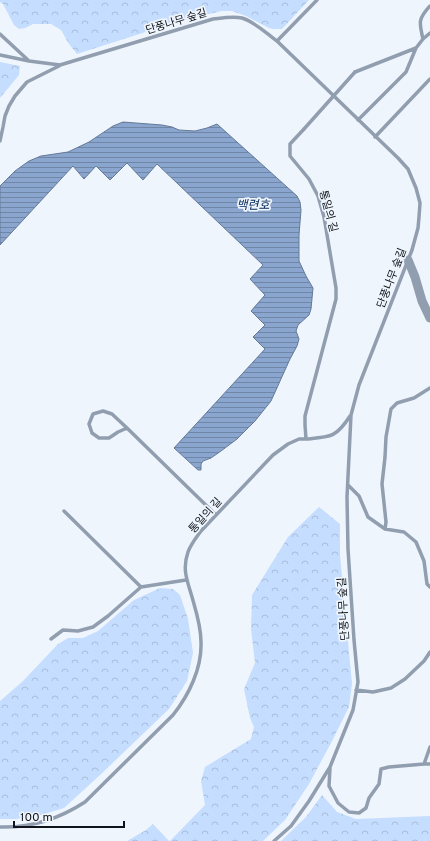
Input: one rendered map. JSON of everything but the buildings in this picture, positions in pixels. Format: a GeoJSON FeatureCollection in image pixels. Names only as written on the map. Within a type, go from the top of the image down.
{"type":"FeatureCollection","features":[{"type":"Feature","properties":{"kind":"street"},"geometry":{"type":"LineString","coordinates":[[408,260],[422,301],[430,318]]}},
{"type":"Feature","properties":{"kind":"lane"},"geometry":{"type":"LineString","coordinates":[[277,41],[317,0]]}},
{"type":"Feature","properties":{"kind":"lane"},"geometry":{"type":"LineString","coordinates":[[423,39],[420,26],[422,15],[430,6]]}},
{"type":"Feature","properties":{"kind":"lane","name":"단풍나무 숲길"},"geometry":{"type":"LineString","coordinates":[[0,55],[60,65],[212,19],[229,17],[242,18],[255,24],[277,41],[398,158],[413,179],[420,203],[418,228],[414,245],[359,385],[351,416],[347,497],[348,549],[358,682],[354,710],[330,767],[309,801],[291,826],[274,841]]}},
{"type":"Feature","properties":{"kind":"lane"},"geometry":{"type":"LineString","coordinates":[[358,120],[406,72],[416,48],[430,33]]}},
{"type":"Feature","properties":{"kind":"lane"},"geometry":{"type":"LineString","coordinates":[[0,34],[29,61]]}},
{"type":"Feature","properties":{"kind":"lane","name":"통일의 길"},"geometry":{"type":"LineString","coordinates":[[0,827],[39,823],[56,818],[73,810],[85,802],[173,715],[188,692],[199,662],[201,642],[197,617],[186,580],[186,562],[188,553],[192,543],[201,531],[274,455],[288,444],[299,439],[306,439],[305,416],[336,300],[336,288],[324,217],[318,196],[309,179],[290,156],[290,144],[355,72],[416,48]]}},
{"type":"Feature","properties":{"kind":"lane"},"geometry":{"type":"LineString","coordinates":[[0,140],[4,116],[15,96],[27,82],[60,65]]}},
{"type":"Feature","properties":{"kind":"lane"},"geometry":{"type":"LineString","coordinates":[[375,137],[430,79]]}},
{"type":"Feature","properties":{"kind":"lane"},"geometry":{"type":"LineString","coordinates":[[385,529],[386,522],[382,484],[386,437],[391,409],[397,403],[414,398],[430,388]]}},
{"type":"Feature","properties":{"kind":"lane"},"geometry":{"type":"LineString","coordinates":[[127,428],[109,438],[99,438],[92,433],[89,424],[92,414],[103,410],[112,414],[127,428],[216,515]]}},
{"type":"Feature","properties":{"kind":"lane"},"geometry":{"type":"LineString","coordinates":[[306,439],[333,435],[351,416]]}},
{"type":"Feature","properties":{"kind":"lane"},"geometry":{"type":"LineString","coordinates":[[348,485],[359,496],[368,517],[385,529],[404,532],[416,542],[424,561],[427,584],[430,587]]}},
{"type":"Feature","properties":{"kind":"lane"},"geometry":{"type":"LineString","coordinates":[[64,511],[140,587]]}},
{"type":"Feature","properties":{"kind":"lane"},"geometry":{"type":"LineString","coordinates":[[51,639],[63,630],[78,631],[93,627],[108,616],[140,587],[186,580]]}},
{"type":"Feature","properties":{"kind":"lane"},"geometry":{"type":"LineString","coordinates":[[356,690],[373,692],[391,688],[405,680],[424,661],[430,652]]}},
{"type":"Feature","properties":{"kind":"lane"},"geometry":{"type":"LineString","coordinates":[[424,764],[430,747]]}},
{"type":"Feature","properties":{"kind":"lane"},"geometry":{"type":"LineString","coordinates":[[330,767],[329,786],[338,803],[349,812],[359,813],[366,808],[369,798],[379,784],[381,769],[430,764]]}},
{"type":"Feature","properties":{"kind":"green space"},"geometry":{"type":"Polygon","coordinates":[[[0,0],[309,0],[282,29],[269,28],[246,16],[232,11],[222,11],[183,20],[77,54],[61,30],[51,24],[33,24],[19,29],[14,25],[0,0]]]}},
{"type":"Feature","properties":{"kind":"green space"},"geometry":{"type":"Polygon","coordinates":[[[0,62],[20,66],[19,75],[0,98],[0,62]]]}},
{"type":"Feature","properties":{"kind":"green space"},"geometry":{"type":"Polygon","coordinates":[[[319,507],[340,524],[340,555],[352,684],[349,707],[309,784],[285,820],[263,841],[170,841],[205,805],[201,781],[205,767],[251,739],[254,727],[250,718],[244,689],[255,663],[251,629],[252,595],[288,537],[319,507]]]}},
{"type":"Feature","properties":{"kind":"green space"},"geometry":{"type":"Polygon","coordinates":[[[160,588],[173,589],[180,595],[188,619],[193,653],[187,681],[169,709],[64,808],[41,815],[16,819],[0,819],[0,701],[23,681],[58,644],[68,638],[83,638],[98,631],[134,600],[160,588]]]}},
{"type":"Feature","properties":{"kind":"green space"},"geometry":{"type":"Polygon","coordinates":[[[322,795],[337,812],[356,819],[430,816],[430,841],[281,841],[306,817],[322,795]]]}},
{"type":"Feature","properties":{"kind":"green space"},"geometry":{"type":"Polygon","coordinates":[[[153,824],[169,841],[127,841],[146,830],[153,824]]]}},
{"type":"Feature","properties":{"kind":"water","name":"백련호"},"geometry":{"type":"Polygon","coordinates":[[[123,122],[162,125],[179,130],[195,131],[217,124],[297,196],[300,202],[299,261],[313,288],[309,315],[298,325],[296,331],[299,339],[297,346],[271,401],[255,421],[237,439],[211,458],[203,461],[201,464],[201,470],[198,470],[174,448],[265,349],[253,337],[265,325],[251,311],[265,295],[250,279],[263,265],[157,164],[143,180],[127,163],[110,180],[96,166],[84,179],[73,166],[0,245],[0,186],[15,171],[29,161],[41,156],[68,152],[89,142],[113,126],[123,122]]]}}]}
